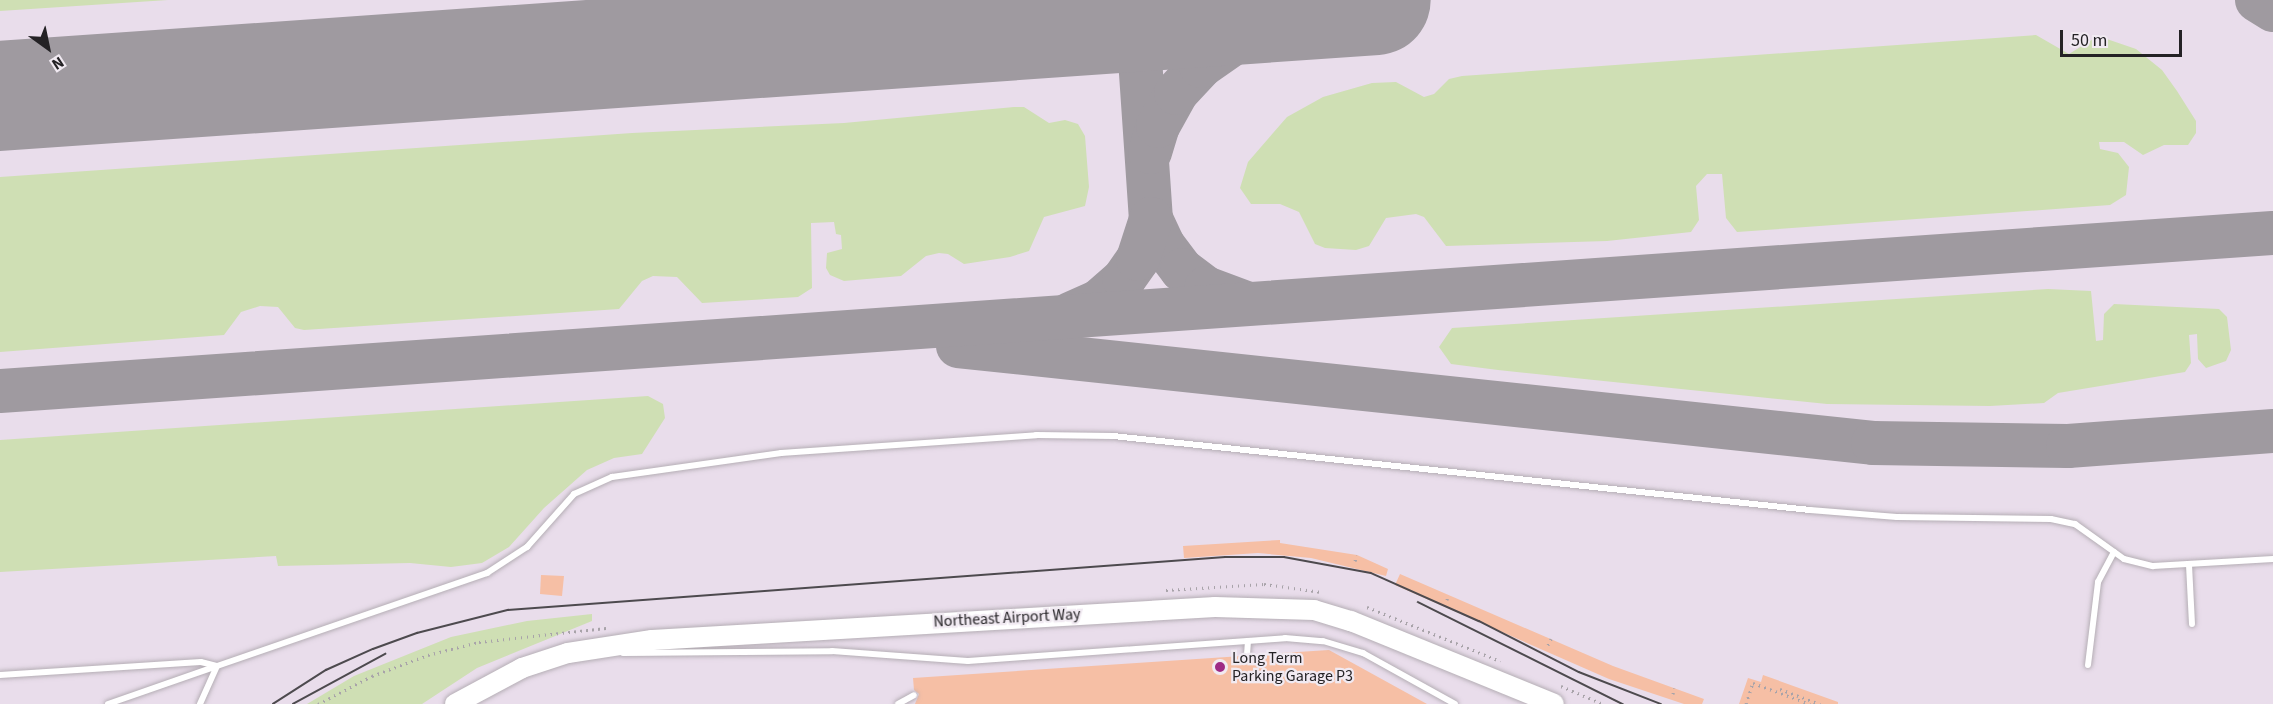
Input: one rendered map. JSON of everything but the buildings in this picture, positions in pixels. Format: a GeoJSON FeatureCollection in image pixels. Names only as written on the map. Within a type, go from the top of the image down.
{"type":"FeatureCollection","features":[{"type":"Feature","properties":{"kind":"main road","name":"Northeast Airport Way"},"geometry":{"type":"LineString","coordinates":[[456,704],[522,668],[568,653],[651,640],[1215,607],[1314,610],[1351,621],[1475,674],[1554,704]]}},
{"type":"Feature","properties":{"kind":"main road"},"geometry":{"type":"LineString","coordinates":[[1475,674],[1517,704]]}},
{"type":"Feature","properties":{"kind":"lane"},"geometry":{"type":"LineString","coordinates":[[108,704],[502,566],[527,547],[564,502],[597,481],[781,453],[1036,435],[1113,436],[1897,518],[2051,519],[2075,524],[2114,552],[2153,566],[2273,559]]}},
{"type":"Feature","properties":{"kind":"lane"},"geometry":{"type":"LineString","coordinates":[[2088,665],[2098,582],[2114,552]]}},
{"type":"Feature","properties":{"kind":"lane"},"geometry":{"type":"LineString","coordinates":[[2189,565],[2192,624]]}},
{"type":"Feature","properties":{"kind":"lane"},"geometry":{"type":"LineString","coordinates":[[568,653],[832,651],[968,662],[1285,638],[1323,641],[1363,653],[1455,704]]}},
{"type":"Feature","properties":{"kind":"lane"},"geometry":{"type":"LineString","coordinates":[[1247,655],[1248,642]]}},
{"type":"Feature","properties":{"kind":"lane"},"geometry":{"type":"LineString","coordinates":[[0,675],[201,662],[217,666]]}},
{"type":"Feature","properties":{"kind":"lane"},"geometry":{"type":"LineString","coordinates":[[200,704],[217,666]]}},
{"type":"Feature","properties":{"kind":"lane"},"geometry":{"type":"LineString","coordinates":[[898,704],[914,694]]}},
{"type":"Feature","properties":{"kind":"path"},"geometry":{"type":"LineString","coordinates":[[1355,561],[1357,555]]}},
{"type":"Feature","properties":{"kind":"path"},"geometry":{"type":"LineString","coordinates":[[1447,600],[1448,595]]}},
{"type":"Feature","properties":{"kind":"path"},"geometry":{"type":"LineString","coordinates":[[1548,645],[1551,639]]}},
{"type":"Feature","properties":{"kind":"path"},"geometry":{"type":"LineString","coordinates":[[1746,704],[1753,683],[1808,704]]}},
{"type":"Feature","properties":{"kind":"path"},"geometry":{"type":"LineString","coordinates":[[1672,694],[1674,688]]}},
{"type":"Feature","properties":{"kind":"path"},"geometry":{"type":"LineString","coordinates":[[1780,689],[1820,704]]}},
{"type":"Feature","properties":{"kind":"shaded area"},"geometry":{"type":"Polygon","coordinates":[[[0,0],[2273,0],[2273,704],[0,704],[0,0]]]}},
{"type":"Feature","properties":{"kind":"green space"},"geometry":{"type":"Polygon","coordinates":[[[0,0],[168,0],[0,11],[0,0]]]}},
{"type":"Feature","properties":{"kind":"green space"},"geometry":{"type":"Polygon","coordinates":[[[2036,35],[2069,54],[2098,36],[2136,49],[2162,70],[2196,121],[2196,133],[2188,145],[2164,145],[2143,155],[2124,142],[2099,142],[2100,149],[2118,153],[2129,167],[2126,195],[2110,205],[1737,232],[1726,218],[1722,174],[1707,174],[1696,186],[1699,220],[1691,232],[1607,241],[1446,246],[1424,217],[1416,214],[1386,218],[1369,246],[1356,250],[1325,248],[1315,244],[1299,212],[1280,204],[1251,204],[1240,188],[1248,162],[1287,117],[1323,97],[1372,83],[1396,82],[1424,97],[1434,94],[1449,79],[1462,76],[2036,35]]]}},
{"type":"Feature","properties":{"kind":"green space"},"geometry":{"type":"Polygon","coordinates":[[[1024,107],[1049,123],[1065,120],[1078,124],[1085,136],[1089,187],[1085,206],[1044,217],[1029,251],[1010,257],[964,264],[948,254],[939,253],[926,256],[901,276],[844,281],[830,275],[826,268],[827,253],[842,249],[841,235],[836,234],[834,222],[811,223],[812,288],[798,297],[702,303],[677,277],[653,276],[642,281],[619,309],[304,330],[295,328],[278,307],[260,306],[241,312],[224,335],[0,352],[0,177],[632,133],[844,123],[1024,107]]]}},
{"type":"Feature","properties":{"kind":"green space"},"geometry":{"type":"Polygon","coordinates":[[[2048,289],[2091,291],[2096,341],[2103,340],[2104,314],[2114,304],[2219,309],[2227,317],[2231,350],[2226,361],[2206,368],[2198,359],[2197,334],[2189,335],[2191,363],[2185,372],[2058,393],[2044,403],[1990,406],[1827,404],[1498,370],[1451,364],[1439,347],[1452,328],[2048,289]]]}},
{"type":"Feature","properties":{"kind":"green space"},"geometry":{"type":"Polygon","coordinates":[[[648,396],[663,404],[665,418],[642,454],[614,458],[587,470],[544,508],[509,547],[482,563],[451,567],[410,563],[278,566],[276,556],[0,572],[0,440],[648,396]]]}},
{"type":"Feature","properties":{"kind":"green space"},"geometry":{"type":"Polygon","coordinates":[[[592,614],[592,621],[477,668],[422,704],[307,704],[354,676],[451,637],[527,621],[592,614]]]}},
{"type":"Feature","properties":{"kind":"taxiway"},"geometry":{"type":"LineString","coordinates":[[1136,0],[1151,219],[1163,245],[1182,270],[1206,288],[1246,303]]}},
{"type":"Feature","properties":{"kind":"taxiway"},"geometry":{"type":"LineString","coordinates":[[1150,152],[1158,126],[1176,93],[1201,66],[1241,38],[1288,20],[1363,1],[1356,0]]}},
{"type":"Feature","properties":{"kind":"taxiway"},"geometry":{"type":"LineString","coordinates":[[2257,0],[2273,10]]}},
{"type":"Feature","properties":{"kind":"taxiway"},"geometry":{"type":"LineString","coordinates":[[1070,314],[1099,301],[1124,279],[1138,259],[1151,219]]}},
{"type":"Feature","properties":{"kind":"taxiway"},"geometry":{"type":"LineString","coordinates":[[0,391],[2273,233]]}},
{"type":"Feature","properties":{"kind":"taxiway"},"geometry":{"type":"LineString","coordinates":[[958,346],[1873,443],[2068,446],[2273,431]]}},
{"type":"Feature","properties":{"kind":"runway"},"geometry":{"type":"LineString","coordinates":[[0,96],[1376,0]]}},
{"type":"Feature","properties":{"kind":"tram line"},"geometry":{"type":"LineString","coordinates":[[273,704],[326,670],[373,649],[417,633],[508,610],[1225,557],[1284,557],[1371,573],[1479,621],[1579,672],[1661,704]]}},
{"type":"Feature","properties":{"kind":"tram line"},"geometry":{"type":"LineString","coordinates":[[1418,602],[1623,704]]}},
{"type":"Feature","properties":{"kind":"tram line"},"geometry":{"type":"LineString","coordinates":[[293,704],[385,654]]}},
{"type":"Feature","properties":{"kind":"place","name":"Long Term Parking Garage P3"},"geometry":{"type":"Point","coordinates":[1220,667]}}]}
